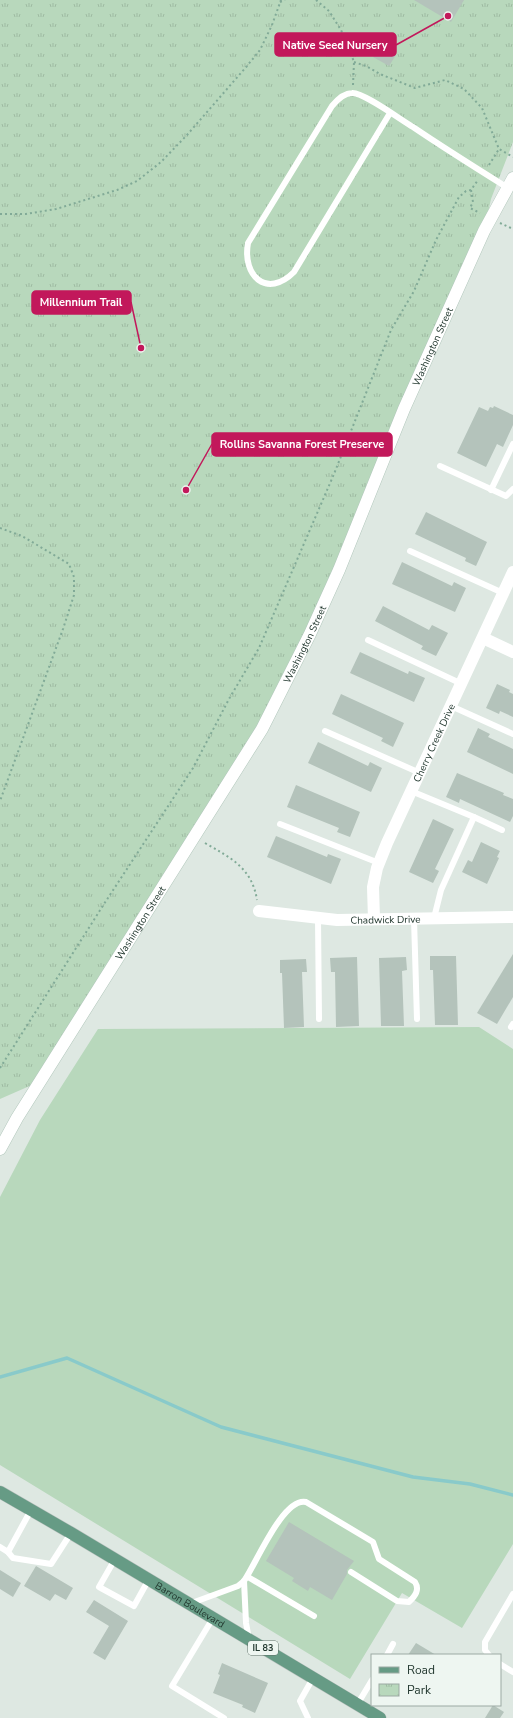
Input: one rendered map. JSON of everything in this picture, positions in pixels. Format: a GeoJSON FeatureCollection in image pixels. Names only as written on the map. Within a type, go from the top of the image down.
{"type":"FeatureCollection","features":[{"type":"Feature","properties":{"kind":"main road","name":"Washington Street"},"geometry":{"type":"LineString","coordinates":[[0,1149],[16,1118],[41,1081],[262,729],[310,634],[339,570],[411,395],[484,230],[511,186]]}},
{"type":"Feature","properties":{"kind":"main road","name":"Cherry Creek Drive"},"geometry":{"type":"LineString","coordinates":[[374,919],[373,887],[379,863],[513,572]]}},
{"type":"Feature","properties":{"kind":"main road"},"geometry":{"type":"LineString","coordinates":[[483,638],[513,652]]}},
{"type":"Feature","properties":{"kind":"main road","name":"Chadwick Drive"},"geometry":{"type":"LineString","coordinates":[[259,911],[338,920],[513,917]]}},
{"type":"Feature","properties":{"kind":"main road","name":"Barron Boulevard"},"geometry":{"type":"LineString","coordinates":[[0,1492],[71,1532],[380,1718]]}},
{"type":"Feature","properties":{"kind":"lane"},"geometry":{"type":"LineString","coordinates":[[390,113],[294,272],[282,283],[267,284],[253,274],[248,266],[247,260],[248,243],[332,106],[343,95],[352,92],[364,97],[511,186]]}},
{"type":"Feature","properties":{"kind":"lane"},"geometry":{"type":"LineString","coordinates":[[491,490],[513,444]]}},
{"type":"Feature","properties":{"kind":"lane"},"geometry":{"type":"LineString","coordinates":[[440,466],[506,496],[513,489]]}},
{"type":"Feature","properties":{"kind":"lane"},"geometry":{"type":"LineString","coordinates":[[410,550],[503,593]]}},
{"type":"Feature","properties":{"kind":"lane"},"geometry":{"type":"LineString","coordinates":[[368,640],[462,684]]}},
{"type":"Feature","properties":{"kind":"lane"},"geometry":{"type":"LineString","coordinates":[[451,706],[513,734]]}},
{"type":"Feature","properties":{"kind":"lane"},"geometry":{"type":"LineString","coordinates":[[325,731],[420,773]]}},
{"type":"Feature","properties":{"kind":"lane"},"geometry":{"type":"LineString","coordinates":[[411,791],[502,830]]}},
{"type":"Feature","properties":{"kind":"lane"},"geometry":{"type":"LineString","coordinates":[[434,918],[441,890],[474,817]]}},
{"type":"Feature","properties":{"kind":"lane"},"geometry":{"type":"LineString","coordinates":[[280,824],[379,863]]}},
{"type":"Feature","properties":{"kind":"lane"},"geometry":{"type":"LineString","coordinates":[[318,918],[319,1019]]}},
{"type":"Feature","properties":{"kind":"lane"},"geometry":{"type":"LineString","coordinates":[[414,919],[417,1019]]}},
{"type":"Feature","properties":{"kind":"lane"},"geometry":{"type":"LineString","coordinates":[[189,1604],[238,1586],[246,1579],[284,1514],[295,1503],[301,1501],[306,1502],[373,1542],[379,1559],[415,1582],[418,1586],[417,1592],[409,1602],[397,1601],[351,1572]]}},
{"type":"Feature","properties":{"kind":"lane"},"geometry":{"type":"LineString","coordinates":[[8,1552],[31,1510]]}},
{"type":"Feature","properties":{"kind":"lane"},"geometry":{"type":"LineString","coordinates":[[0,1547],[8,1552],[13,1558],[51,1564],[71,1532]]}},
{"type":"Feature","properties":{"kind":"lane"},"geometry":{"type":"LineString","coordinates":[[116,1559],[99,1587],[134,1606],[149,1579]]}},
{"type":"Feature","properties":{"kind":"lane"},"geometry":{"type":"LineString","coordinates":[[246,1579],[314,1616]]}},
{"type":"Feature","properties":{"kind":"lane"},"geometry":{"type":"LineString","coordinates":[[246,1579],[246,1623],[250,1640]]}},
{"type":"Feature","properties":{"kind":"lane"},"geometry":{"type":"LineString","coordinates":[[488,1654],[485,1650],[485,1642],[513,1594]]}},
{"type":"Feature","properties":{"kind":"lane"},"geometry":{"type":"LineString","coordinates":[[213,1618],[172,1686],[224,1718]]}},
{"type":"Feature","properties":{"kind":"lane"},"geometry":{"type":"LineString","coordinates":[[388,1654],[393,1644]]}},
{"type":"Feature","properties":{"kind":"lane"},"geometry":{"type":"LineString","coordinates":[[501,1665],[513,1672]]}},
{"type":"Feature","properties":{"kind":"lane"},"geometry":{"type":"LineString","coordinates":[[308,1718],[300,1701],[313,1678]]}},
{"type":"Feature","properties":{"kind":"lane"},"geometry":{"type":"LineString","coordinates":[[357,1704],[371,1682]]}},
{"type":"Feature","properties":{"kind":"path"},"geometry":{"type":"LineString","coordinates":[[0,214],[26,214],[56,209],[117,190],[137,181],[161,162],[187,135],[247,66],[260,50],[272,25],[280,1],[285,0]]}},
{"type":"Feature","properties":{"kind":"path"},"geometry":{"type":"LineString","coordinates":[[316,0],[329,11],[341,30],[354,62],[352,92]]}},
{"type":"Feature","properties":{"kind":"path"},"geometry":{"type":"LineString","coordinates":[[354,62],[415,88],[446,80],[464,89],[482,108],[499,149],[513,157]]}},
{"type":"Feature","properties":{"kind":"path"},"geometry":{"type":"LineString","coordinates":[[0,1068],[100,910],[193,768],[228,699],[259,648],[334,474],[391,330],[414,291],[436,240],[459,197],[466,191],[471,190],[473,202],[470,208]]}},
{"type":"Feature","properties":{"kind":"path"},"geometry":{"type":"LineString","coordinates":[[0,528],[22,536],[68,564],[74,577],[74,594],[63,629],[0,801]]}},
{"type":"Feature","properties":{"kind":"path"},"geometry":{"type":"LineString","coordinates":[[195,837],[237,863],[251,878],[255,888],[259,911]]}},
{"type":"Feature","properties":{"kind":"green space"},"geometry":{"type":"Polygon","coordinates":[[[0,0],[513,0],[513,142],[491,199],[484,231],[262,729],[41,1081],[0,1099],[0,0]]]}},
{"type":"Feature","properties":{"kind":"green space"},"geometry":{"type":"Polygon","coordinates":[[[479,1027],[513,1049],[513,1544],[462,1628],[402,1593],[350,1679],[0,1465],[0,1197],[40,1120],[98,1029],[479,1027]]]}},
{"type":"Feature","properties":{"kind":"building"},"geometry":{"type":"Polygon","coordinates":[[[414,0],[464,0],[451,22],[414,0]]]}},
{"type":"Feature","properties":{"kind":"building"},"geometry":{"type":"Polygon","coordinates":[[[379,46],[396,55],[389,66],[373,57],[379,46]]]}},
{"type":"Feature","properties":{"kind":"building"},"geometry":{"type":"Polygon","coordinates":[[[494,406],[513,415],[513,425],[503,447],[497,444],[486,467],[457,453],[479,407],[488,411],[490,407],[493,408],[494,406]]]}},
{"type":"Feature","properties":{"kind":"building"},"geometry":{"type":"Polygon","coordinates":[[[426,512],[487,542],[476,566],[465,561],[466,558],[415,534],[426,512]]]}},
{"type":"Feature","properties":{"kind":"building"},"geometry":{"type":"Polygon","coordinates":[[[402,562],[452,586],[454,582],[466,588],[455,612],[392,584],[402,562]]]}},
{"type":"Feature","properties":{"kind":"building"},"geometry":{"type":"Polygon","coordinates":[[[383,606],[429,630],[432,625],[448,633],[436,656],[421,649],[423,646],[375,621],[383,606]]]}},
{"type":"Feature","properties":{"kind":"building"},"geometry":{"type":"Polygon","coordinates":[[[360,652],[408,674],[409,671],[425,678],[414,702],[350,673],[360,652]]]}},
{"type":"Feature","properties":{"kind":"building"},"geometry":{"type":"Polygon","coordinates":[[[497,684],[510,690],[509,692],[513,694],[513,717],[500,711],[499,714],[486,708],[497,684]]]}},
{"type":"Feature","properties":{"kind":"building"},"geometry":{"type":"Polygon","coordinates":[[[341,694],[404,723],[393,747],[381,741],[383,738],[332,714],[341,694]]]}},
{"type":"Feature","properties":{"kind":"building"},"geometry":{"type":"Polygon","coordinates":[[[478,728],[490,734],[488,737],[513,749],[513,774],[467,752],[478,728]]]}},
{"type":"Feature","properties":{"kind":"building"},"geometry":{"type":"Polygon","coordinates":[[[318,742],[368,766],[370,762],[382,768],[371,792],[308,763],[318,742]]]}},
{"type":"Feature","properties":{"kind":"building"},"geometry":{"type":"Polygon","coordinates":[[[457,773],[504,793],[503,795],[513,799],[513,816],[510,822],[460,799],[459,803],[446,797],[457,773]]]}},
{"type":"Feature","properties":{"kind":"building"},"geometry":{"type":"Polygon","coordinates":[[[296,785],[360,812],[350,837],[337,832],[339,828],[287,807],[296,785]]]}},
{"type":"Feature","properties":{"kind":"building"},"geometry":{"type":"Polygon","coordinates":[[[433,819],[454,829],[435,869],[439,871],[433,883],[409,872],[433,819]]]}},
{"type":"Feature","properties":{"kind":"building"},"geometry":{"type":"Polygon","coordinates":[[[276,836],[327,857],[328,854],[341,859],[331,884],[267,857],[276,836]]]}},
{"type":"Feature","properties":{"kind":"building"},"geometry":{"type":"Polygon","coordinates":[[[481,842],[500,851],[497,857],[499,858],[487,884],[462,872],[468,860],[472,862],[481,842]]]}},
{"type":"Feature","properties":{"kind":"building"},"geometry":{"type":"Polygon","coordinates":[[[513,954],[513,997],[497,1024],[477,1013],[513,954]]]}},
{"type":"Feature","properties":{"kind":"building"},"geometry":{"type":"Polygon","coordinates":[[[430,956],[456,956],[458,1025],[435,1025],[433,970],[430,970],[430,956]]]}},
{"type":"Feature","properties":{"kind":"building"},"geometry":{"type":"Polygon","coordinates":[[[357,957],[359,1026],[336,1027],[335,972],[331,972],[330,958],[357,957]]]}},
{"type":"Feature","properties":{"kind":"building"},"geometry":{"type":"Polygon","coordinates":[[[406,957],[407,970],[402,971],[404,1026],[381,1026],[379,958],[406,957]]]}},
{"type":"Feature","properties":{"kind":"building"},"geometry":{"type":"Polygon","coordinates":[[[306,959],[307,972],[302,972],[304,1027],[284,1028],[282,973],[280,973],[280,960],[306,959]]]}},
{"type":"Feature","properties":{"kind":"building"},"geometry":{"type":"Polygon","coordinates":[[[289,1522],[354,1561],[347,1570],[347,1574],[332,1600],[310,1587],[308,1591],[292,1581],[294,1578],[266,1561],[289,1522]]]}},
{"type":"Feature","properties":{"kind":"building"},"geometry":{"type":"Polygon","coordinates":[[[36,1566],[73,1588],[66,1600],[55,1594],[50,1601],[24,1586],[36,1566]]]}},
{"type":"Feature","properties":{"kind":"building"},"geometry":{"type":"Polygon","coordinates":[[[0,1570],[21,1583],[13,1597],[0,1589],[0,1570]]]}},
{"type":"Feature","properties":{"kind":"building"},"geometry":{"type":"Polygon","coordinates":[[[94,1600],[128,1621],[105,1660],[93,1653],[109,1626],[86,1612],[94,1600]]]}},
{"type":"Feature","properties":{"kind":"building"},"geometry":{"type":"Polygon","coordinates":[[[416,1643],[434,1654],[409,1654],[416,1643]]]}},
{"type":"Feature","properties":{"kind":"building"},"geometry":{"type":"Polygon","coordinates":[[[222,1663],[268,1683],[255,1713],[242,1707],[243,1705],[213,1693],[220,1675],[218,1674],[222,1663]]]}},
{"type":"Feature","properties":{"kind":"building"},"geometry":{"type":"Polygon","coordinates":[[[492,1706],[504,1712],[500,1718],[485,1718],[492,1706]]]}},
{"type":"Feature","properties":{"kind":"waterway"},"geometry":{"type":"LineString","coordinates":[[0,1377],[67,1358],[221,1427],[413,1477],[470,1484],[513,1495]]}},
{"type":"Feature","properties":{"kind":"place","name":"Native Seed Nursery"},"geometry":{"type":"Point","coordinates":[448,16]}},
{"type":"Feature","properties":{"kind":"place","name":"Millennium Trail"},"geometry":{"type":"Point","coordinates":[141,348]}},
{"type":"Feature","properties":{"kind":"place","name":"Rollins Savanna Forest Preserve"},"geometry":{"type":"Point","coordinates":[186,490]}}]}
